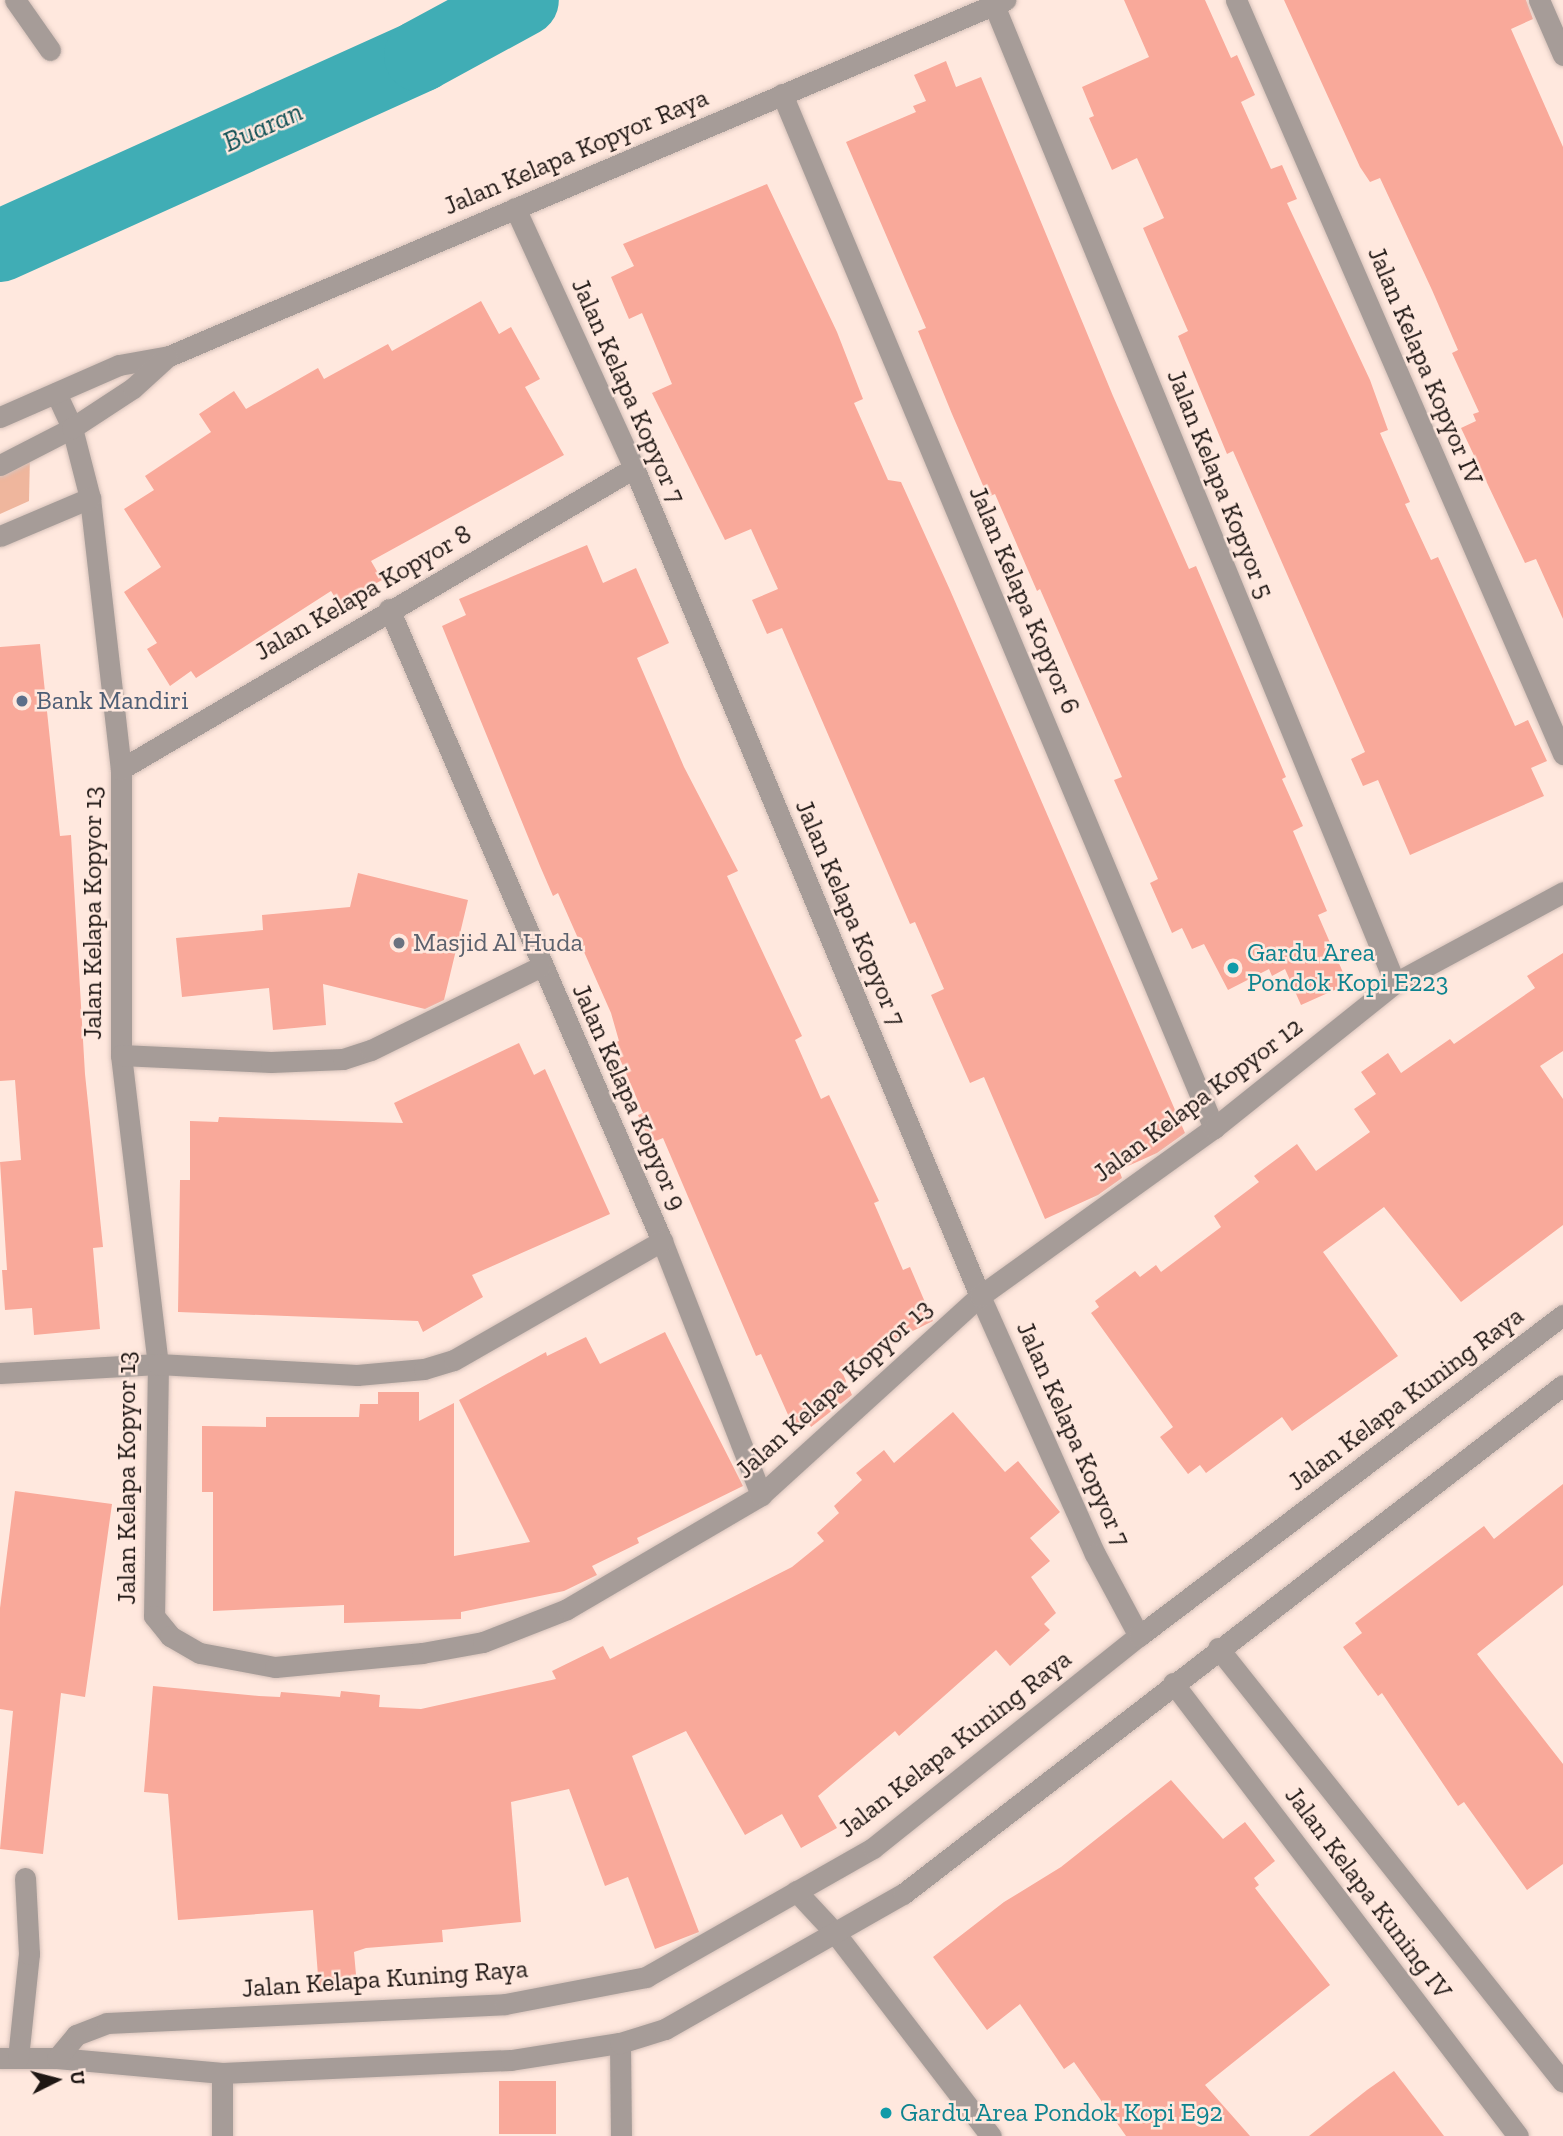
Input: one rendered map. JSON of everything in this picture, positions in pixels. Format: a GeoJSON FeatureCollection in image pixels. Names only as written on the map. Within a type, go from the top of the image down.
{"type":"FeatureCollection","features":[{"type":"Feature","properties":{"kind":"street"},"geometry":{"type":"LineString","coordinates":[[15,0],[50,50]]}},
{"type":"Feature","properties":{"kind":"street","name":"Jalan Kelapa Kopyor IV"},"geometry":{"type":"LineString","coordinates":[[1236,0],[1563,754]]}},
{"type":"Feature","properties":{"kind":"street"},"geometry":{"type":"LineString","coordinates":[[1539,0],[1563,55]]}},
{"type":"Feature","properties":{"kind":"street","name":"Jalan Kelapa Kopyor Raya"},"geometry":{"type":"LineString","coordinates":[[0,416],[119,366],[169,356],[1000,3]]}},
{"type":"Feature","properties":{"kind":"street","name":"Jalan Kelapa Kopyor 5"},"geometry":{"type":"LineString","coordinates":[[1000,3],[1395,983]]}},
{"type":"Feature","properties":{"kind":"street","name":"Jalan Kelapa Kopyor 6"},"geometry":{"type":"LineString","coordinates":[[782,94],[1214,1128]]}},
{"type":"Feature","properties":{"kind":"street","name":"Jalan Kelapa Kopyor 7"},"geometry":{"type":"LineString","coordinates":[[515,208],[634,468],[980,1296],[1094,1554],[1139,1636]]}},
{"type":"Feature","properties":{"kind":"street","name":"Jalan Kelapa Kopyor Raya"},"geometry":{"type":"LineString","coordinates":[[0,465],[72,428],[132,388],[169,356]]}},
{"type":"Feature","properties":{"kind":"street","name":"Jalan Kelapa Kopyor 13"},"geometry":{"type":"LineString","coordinates":[[56,393],[72,428],[90,498],[121,769],[121,1055],[158,1364],[154,1616],[170,1636],[200,1653],[275,1667],[422,1653],[483,1642],[567,1609],[761,1495],[980,1296]]}},
{"type":"Feature","properties":{"kind":"street","name":"Jalan Kelapa Kopyor 8"},"geometry":{"type":"LineString","coordinates":[[121,769],[389,609],[634,468]]}},
{"type":"Feature","properties":{"kind":"street"},"geometry":{"type":"LineString","coordinates":[[0,536],[90,498]]}},
{"type":"Feature","properties":{"kind":"street","name":"Jalan Kelapa Kopyor 9"},"geometry":{"type":"LineString","coordinates":[[389,609],[540,967],[662,1241],[761,1495]]}},
{"type":"Feature","properties":{"kind":"street","name":"Jalan Kelapa Kopyor 12"},"geometry":{"type":"LineString","coordinates":[[980,1296],[1214,1128],[1395,983],[1563,892]]}},
{"type":"Feature","properties":{"kind":"street"},"geometry":{"type":"LineString","coordinates":[[121,1055],[271,1062],[344,1059],[371,1050],[540,967]]}},
{"type":"Feature","properties":{"kind":"street"},"geometry":{"type":"LineString","coordinates":[[0,1373],[158,1364],[356,1375],[425,1369],[454,1360],[662,1241]]}},
{"type":"Feature","properties":{"kind":"street","name":"Jalan Kelapa Kuning Raya"},"geometry":{"type":"LineString","coordinates":[[57,2058],[76,2035],[107,2023],[505,2004],[646,1977],[873,1848],[1139,1636],[1563,1315]]}},
{"type":"Feature","properties":{"kind":"street"},"geometry":{"type":"LineString","coordinates":[[25,1878],[29,1954],[9,2058],[57,2058],[222,2073],[511,2060],[620,2043],[665,2029],[903,1894],[1218,1648],[1563,1385]]}},
{"type":"Feature","properties":{"kind":"street","name":"Jalan Kelapa Kuning IV"},"geometry":{"type":"LineString","coordinates":[[1218,1648],[1563,2082]]}},
{"type":"Feature","properties":{"kind":"street","name":"Jalan Kelapa Kuning IV"},"geometry":{"type":"LineString","coordinates":[[1173,1683],[1518,2136]]}},
{"type":"Feature","properties":{"kind":"street"},"geometry":{"type":"LineString","coordinates":[[796,1891],[835,1933],[991,2136]]}},
{"type":"Feature","properties":{"kind":"street"},"geometry":{"type":"LineString","coordinates":[[620,2043],[621,2136]]}},
{"type":"Feature","properties":{"kind":"street"},"geometry":{"type":"LineString","coordinates":[[222,2073],[222,2136]]}},
{"type":"Feature","properties":{"kind":"shaded area"},"geometry":{"type":"Polygon","coordinates":[[[30,454],[29,501],[0,514],[0,466],[30,454]]]}},
{"type":"Feature","properties":{"kind":"building"},"geometry":{"type":"Polygon","coordinates":[[[1124,0],[1205,0],[1231,58],[1237,55],[1255,95],[1241,102],[1271,169],[1282,165],[1297,199],[1287,203],[1370,380],[1388,430],[1380,433],[1410,502],[1405,504],[1431,560],[1438,557],[1515,726],[1528,720],[1547,761],[1531,768],[1544,796],[1410,855],[1378,780],[1363,786],[1351,759],[1365,752],[1233,451],[1227,454],[1178,336],[1188,331],[1143,228],[1164,218],[1137,158],[1112,170],[1089,118],[1094,116],[1082,87],[1149,57],[1124,0]]]}},
{"type":"Feature","properties":{"kind":"building"},"geometry":{"type":"Polygon","coordinates":[[[1284,0],[1526,0],[1533,19],[1511,29],[1563,147],[1563,619],[1536,559],[1525,563],[1461,428],[1476,421],[1473,414],[1479,412],[1452,353],[1458,350],[1432,290],[1380,178],[1370,182],[1360,167],[1284,0]]]}},
{"type":"Feature","properties":{"kind":"building"},"geometry":{"type":"Polygon","coordinates":[[[946,61],[956,87],[981,77],[1113,396],[1189,569],[1196,566],[1286,777],[1282,779],[1303,826],[1293,831],[1327,911],[1318,915],[1348,984],[1301,1005],[1285,969],[1272,976],[1269,969],[1228,990],[1204,944],[1192,949],[1182,928],[1172,933],[1150,883],[1158,879],[1114,780],[1122,777],[1040,589],[1037,591],[995,494],[988,497],[918,331],[926,328],[846,142],[916,112],[913,106],[926,101],[914,75],[946,61]]]}},
{"type":"Feature","properties":{"kind":"building"},"geometry":{"type":"Polygon","coordinates":[[[767,184],[837,332],[863,399],[854,403],[888,480],[901,482],[950,590],[1185,1133],[1157,1153],[1119,1170],[1122,1178],[1098,1195],[1045,1219],[984,1077],[970,1083],[931,995],[944,989],[915,922],[910,924],[782,628],[767,634],[752,600],[778,589],[751,529],[725,540],[652,393],[672,384],[642,313],[629,319],[611,277],[634,266],[623,244],[767,184]]]}},
{"type":"Feature","properties":{"kind":"building"},"geometry":{"type":"Polygon","coordinates":[[[481,301],[499,334],[511,327],[540,379],[525,387],[564,455],[371,561],[382,580],[339,604],[331,591],[196,678],[191,671],[170,686],[147,649],[157,643],[124,592],[161,567],[124,509],[154,490],[145,476],[211,432],[199,414],[234,391],[246,409],[318,368],[324,379],[388,344],[392,351],[481,301]]]}},
{"type":"Feature","properties":{"kind":"building"},"geometry":{"type":"Polygon","coordinates":[[[587,545],[603,583],[636,568],[669,643],[637,658],[684,767],[738,871],[727,876],[802,1036],[795,1040],[821,1099],[829,1095],[879,1201],[874,1203],[903,1270],[910,1267],[933,1321],[840,1367],[852,1395],[811,1427],[807,1419],[793,1426],[761,1354],[756,1356],[663,1138],[651,1143],[638,1115],[643,1113],[613,1043],[619,1041],[611,1013],[558,893],[553,896],[442,626],[466,615],[459,599],[587,545]]]}},
{"type":"Feature","properties":{"kind":"building"},"geometry":{"type":"Polygon","coordinates":[[[40,644],[60,836],[71,835],[85,1074],[103,1247],[93,1248],[100,1329],[34,1335],[32,1308],[5,1310],[2,1270],[7,1270],[0,1162],[21,1160],[15,1080],[0,1081],[0,647],[40,644]]]}},
{"type":"Feature","properties":{"kind":"building"},"geometry":{"type":"Polygon","coordinates":[[[358,873],[468,900],[444,1000],[425,1009],[323,984],[326,1025],[273,1030],[269,988],[182,997],[176,938],[263,930],[262,915],[350,907],[358,873]]]}},
{"type":"Feature","properties":{"kind":"building"},"geometry":{"type":"Polygon","coordinates":[[[1563,953],[1563,1051],[1540,1066],[1563,1099],[1563,1225],[1461,1302],[1384,1207],[1323,1252],[1398,1356],[1292,1431],[1282,1417],[1206,1473],[1200,1465],[1188,1474],[1160,1437],[1173,1427],[1091,1313],[1099,1307],[1095,1301],[1135,1271],[1140,1277],[1156,1265],[1161,1272],[1221,1227],[1214,1216],[1259,1182],[1254,1176],[1297,1144],[1316,1171],[1370,1132],[1354,1109],[1376,1094],[1361,1072],[1388,1053],[1401,1073],[1450,1039],[1454,1044],[1535,988],[1527,976],[1563,953]]]}},
{"type":"Feature","properties":{"kind":"building"},"geometry":{"type":"Polygon","coordinates":[[[519,1043],[534,1075],[545,1069],[610,1214],[472,1275],[483,1297],[423,1332],[418,1321],[178,1312],[180,1180],[190,1180],[190,1121],[218,1122],[219,1117],[403,1123],[394,1103],[519,1043]]]}},
{"type":"Feature","properties":{"kind":"building"},"geometry":{"type":"Polygon","coordinates":[[[665,1332],[743,1486],[637,1538],[639,1543],[592,1566],[597,1575],[564,1591],[461,1612],[461,1619],[344,1623],[344,1605],[213,1611],[213,1492],[202,1492],[202,1426],[266,1427],[266,1417],[359,1417],[360,1404],[378,1404],[378,1392],[419,1392],[419,1421],[454,1403],[454,1556],[530,1542],[459,1400],[546,1352],[547,1356],[586,1337],[600,1364],[665,1332]]]}},
{"type":"Feature","properties":{"kind":"building"},"geometry":{"type":"Polygon","coordinates":[[[953,1412],[1005,1472],[1018,1461],[1060,1512],[1030,1538],[1050,1561],[1031,1577],[1056,1613],[1044,1624],[1050,1630],[1010,1666],[996,1650],[899,1736],[895,1731],[818,1796],[837,1828],[801,1848],[782,1814],[745,1835],[686,1731],[632,1756],[699,1932],[655,1949],[628,1877],[605,1886],[569,1789],[511,1802],[521,1922],[442,1930],[443,1942],[366,1948],[354,1952],[357,1986],[319,1989],[313,1910],[178,1920],[168,1794],[144,1792],[153,1686],[280,1697],[281,1692],[340,1697],[341,1691],[380,1695],[379,1707],[421,1709],[556,1679],[552,1671],[603,1646],[610,1659],[792,1567],[824,1541],[817,1533],[839,1513],[834,1506],[862,1480],[856,1473],[884,1450],[894,1463],[953,1412]]]}},
{"type":"Feature","properties":{"kind":"building"},"geometry":{"type":"Polygon","coordinates":[[[1563,1484],[1563,1585],[1477,1654],[1563,1764],[1563,1864],[1527,1890],[1464,1802],[1458,1806],[1382,1693],[1378,1696],[1343,1647],[1362,1633],[1355,1623],[1484,1526],[1494,1539],[1563,1484]]]}},
{"type":"Feature","properties":{"kind":"building"},"geometry":{"type":"Polygon","coordinates":[[[15,1491],[112,1504],[85,1697],[61,1693],[43,1854],[0,1849],[13,1711],[0,1709],[0,1608],[15,1491]]]}},
{"type":"Feature","properties":{"kind":"building"},"geometry":{"type":"Polygon","coordinates":[[[1171,1780],[1223,1839],[1245,1822],[1275,1861],[1254,1878],[1259,1885],[1255,1888],[1330,1985],[1205,2085],[1250,2136],[1126,2136],[1074,2062],[1064,2069],[1020,2004],[987,2030],[933,1957],[1004,1902],[1061,1867],[1171,1780]]]}},
{"type":"Feature","properties":{"kind":"building"},"geometry":{"type":"Polygon","coordinates":[[[1394,2071],[1444,2136],[1309,2136],[1367,2090],[1394,2071]]]}},
{"type":"Feature","properties":{"kind":"building"},"geometry":{"type":"Polygon","coordinates":[[[499,2081],[556,2081],[556,2134],[499,2134],[499,2081]]]}},
{"type":"Feature","properties":{"kind":"waterway","name":"Buaran"},"geometry":{"type":"LineString","coordinates":[[0,246],[420,56],[523,0]]}},
{"type":"Feature","properties":{"kind":"place","name":"Bank Mandiri"},"geometry":{"type":"Point","coordinates":[22,701]}},
{"type":"Feature","properties":{"kind":"place","name":"Masjid Al Huda"},"geometry":{"type":"Point","coordinates":[399,943]}},
{"type":"Feature","properties":{"kind":"place","name":"Gardu Area Pondok Kopi E223"},"geometry":{"type":"Point","coordinates":[1233,968]}},
{"type":"Feature","properties":{"kind":"place","name":"Gardu Area Pondok Kopi E92"},"geometry":{"type":"Point","coordinates":[886,2113]}}]}
